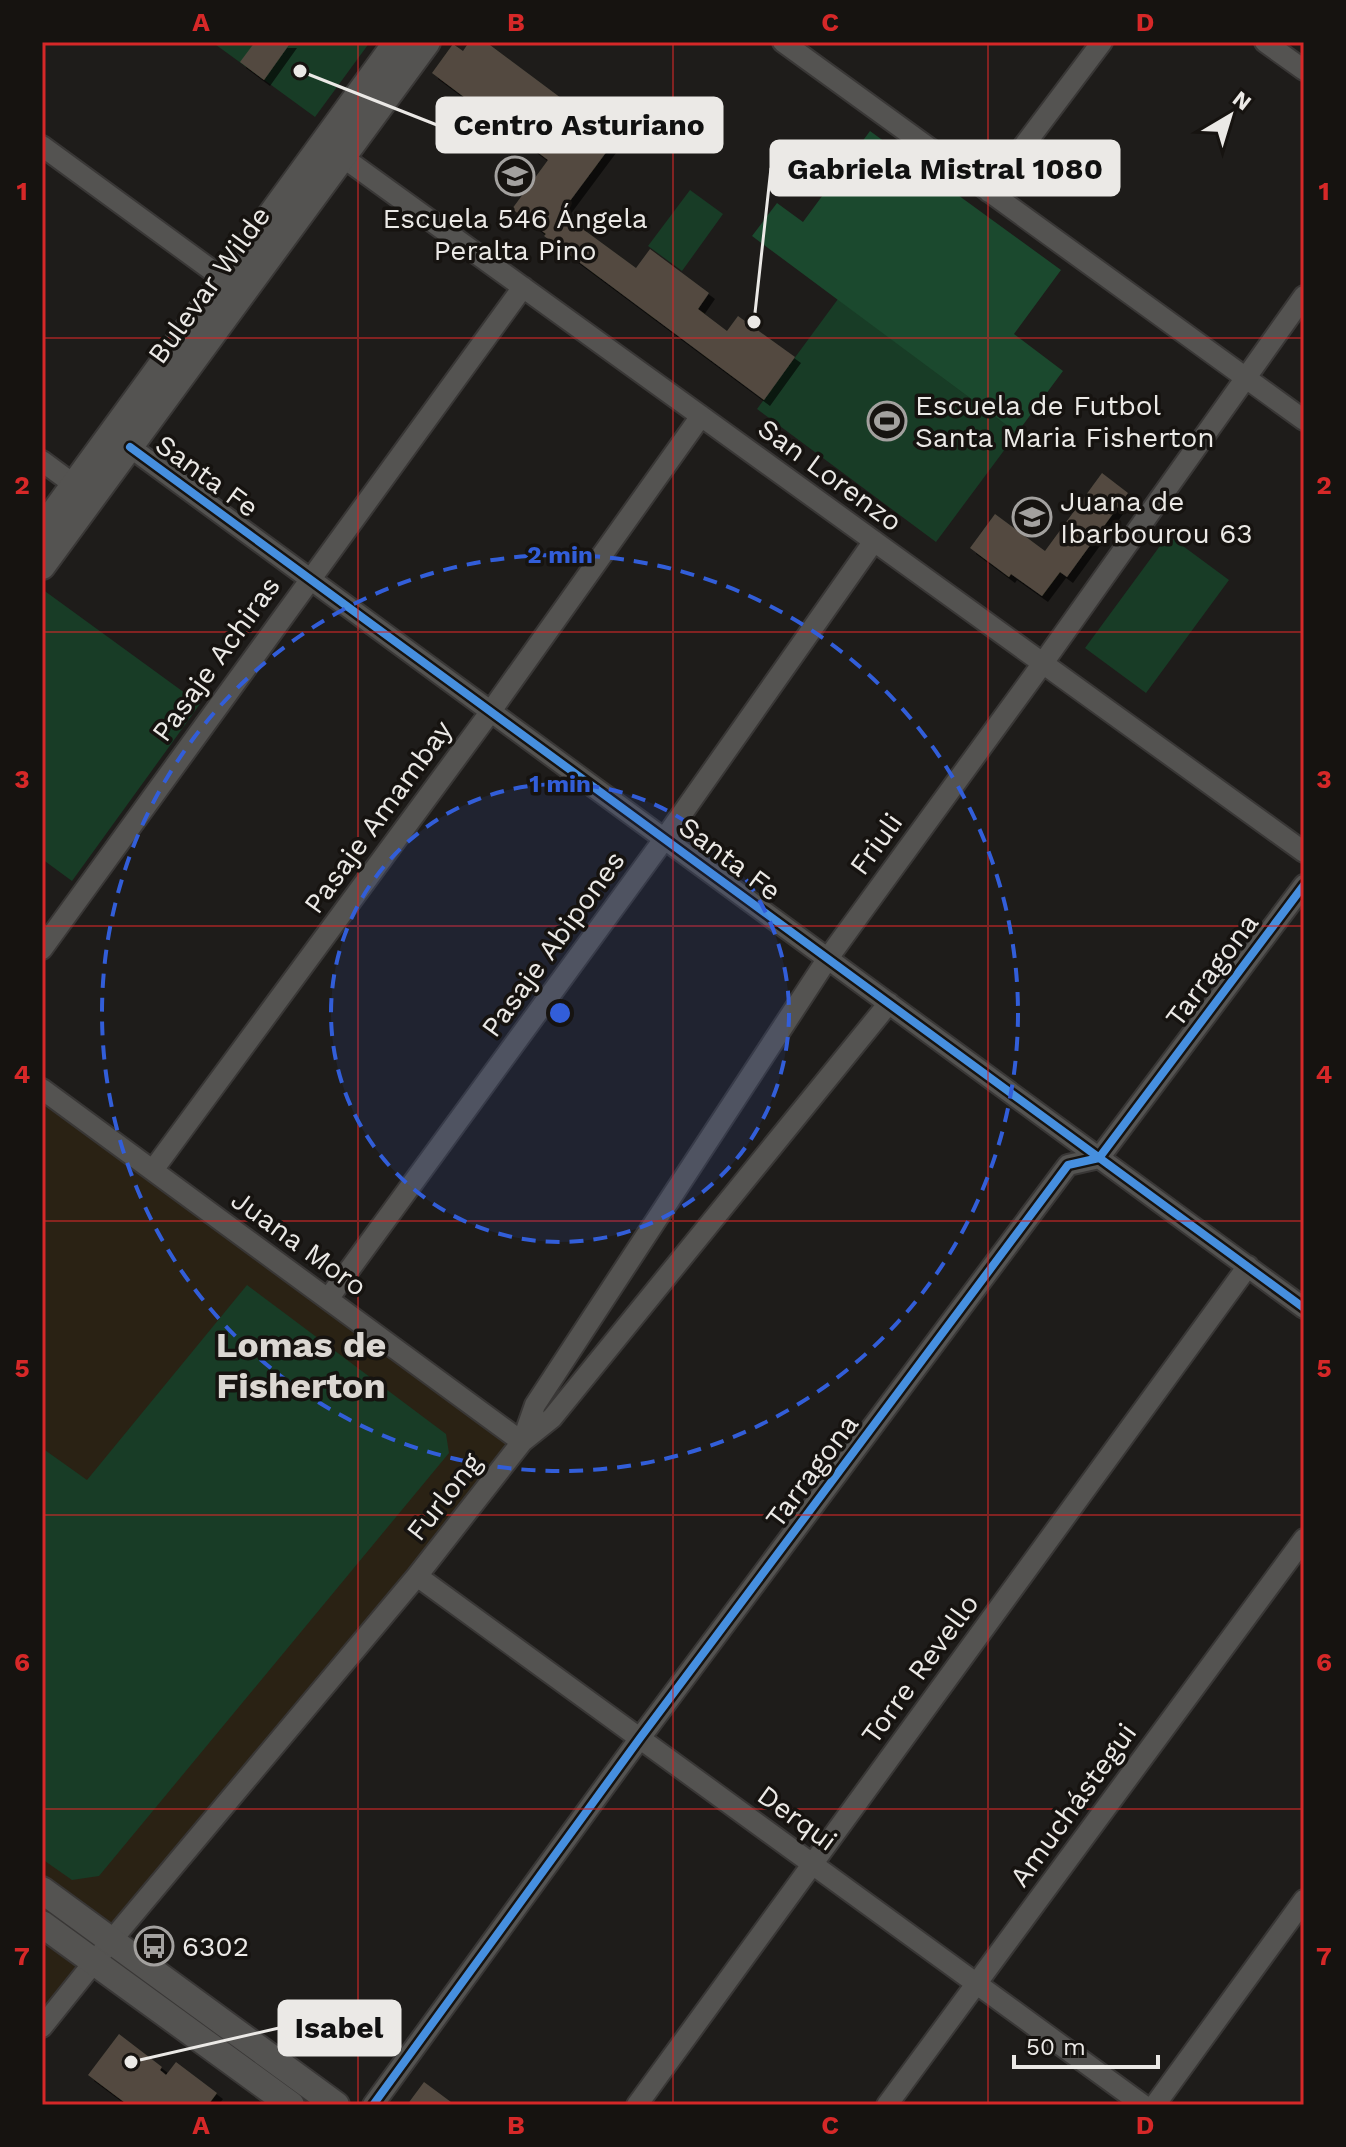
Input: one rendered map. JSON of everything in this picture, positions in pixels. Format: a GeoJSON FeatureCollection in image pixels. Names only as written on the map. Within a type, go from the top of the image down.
{"type":"FeatureCollection","features":[{"type":"Feature","properties":{"kind":"main road","name":"Bulevar Wilde"},"geometry":{"type":"LineString","coordinates":[[333,150],[397,42]]}},
{"type":"Feature","properties":{"kind":"main road","name":"Bulevar Wilde"},"geometry":{"type":"LineString","coordinates":[[42,566],[83,492],[333,150],[427,42]]}},
{"type":"Feature","properties":{"kind":"main road","name":"Bulevar Wilde"},"geometry":{"type":"LineString","coordinates":[[42,529],[130,447],[234,286]]}},
{"type":"Feature","properties":{"kind":"main road"},"geometry":{"type":"LineString","coordinates":[[42,1890],[336,2105]]}},
{"type":"Feature","properties":{"kind":"main road"},"geometry":{"type":"LineString","coordinates":[[42,1924],[291,2105]]}},
{"type":"Feature","properties":{"kind":"street"},"geometry":{"type":"LineString","coordinates":[[783,42],[1304,420]]}},
{"type":"Feature","properties":{"kind":"street"},"geometry":{"type":"LineString","coordinates":[[989,192],[1102,42]]}},
{"type":"Feature","properties":{"kind":"street"},"geometry":{"type":"LineString","coordinates":[[1265,42],[1304,70]]}},
{"type":"Feature","properties":{"kind":"street"},"geometry":{"type":"LineString","coordinates":[[42,146],[234,286]]}},
{"type":"Feature","properties":{"kind":"street","name":"San Lorenzo"},"geometry":{"type":"LineString","coordinates":[[333,150],[1043,663],[1300,841]]}},
{"type":"Feature","properties":{"kind":"street","name":"Pasaje Achiras"},"geometry":{"type":"LineString","coordinates":[[42,949],[523,287]]}},
{"type":"Feature","properties":{"kind":"street","name":"Friuli"},"geometry":{"type":"LineString","coordinates":[[522,1442],[535,1405],[828,958],[1304,296]]}},
{"type":"Feature","properties":{"kind":"street","name":"Pasaje Amambay"},"geometry":{"type":"LineString","coordinates":[[153,1170],[491,711],[701,416]]}},
{"type":"Feature","properties":{"kind":"street","name":"Santa Fe"},"geometry":{"type":"LineString","coordinates":[[130,447],[1304,1308]]}},
{"type":"Feature","properties":{"kind":"street"},"geometry":{"type":"LineString","coordinates":[[42,461],[83,492]]}},
{"type":"Feature","properties":{"kind":"street","name":"Pasaje Abipones"},"geometry":{"type":"LineString","coordinates":[[328,1299],[665,838],[874,541]]}},
{"type":"Feature","properties":{"kind":"street","name":"Tarragona"},"geometry":{"type":"LineString","coordinates":[[373,2105],[640,1738],[1068,1165],[1099,1158],[1304,885]]}},
{"type":"Feature","properties":{"kind":"street","name":"Furlong"},"geometry":{"type":"LineString","coordinates":[[42,2027],[417,1576],[522,1442],[552,1418],[889,1003]]}},
{"type":"Feature","properties":{"kind":"street","name":"Juana Moro"},"geometry":{"type":"LineString","coordinates":[[42,1089],[522,1442]]}},
{"type":"Feature","properties":{"kind":"street","name":"Torre Revello"},"geometry":{"type":"LineString","coordinates":[[637,2105],[1248,1266]]}},
{"type":"Feature","properties":{"kind":"street","name":"Amuchástegui"},"geometry":{"type":"LineString","coordinates":[[887,2105],[1304,1539]]}},
{"type":"Feature","properties":{"kind":"street","name":"Derqui"},"geometry":{"type":"LineString","coordinates":[[417,1576],[1143,2105]]}},
{"type":"Feature","properties":{"kind":"street"},"geometry":{"type":"LineString","coordinates":[[1155,2105],[1304,1900]]}},
{"type":"Feature","properties":{"kind":"shaded area"},"geometry":{"type":"Polygon","coordinates":[[[42,1089],[522,1442],[42,2027],[42,1089]]]}},
{"type":"Feature","properties":{"kind":"green space"},"geometry":{"type":"Polygon","coordinates":[[[212,42],[370,42],[315,117],[212,42]]]}},
{"type":"Feature","properties":{"kind":"green space"},"geometry":{"type":"Polygon","coordinates":[[[870,131],[1061,270],[1014,334],[1063,371],[1017,433],[752,236],[777,203],[803,222],[870,131]]]}},
{"type":"Feature","properties":{"kind":"green space"},"geometry":{"type":"Polygon","coordinates":[[[690,190],[723,214],[682,271],[648,246],[690,190]]]}},
{"type":"Feature","properties":{"kind":"green space","name":"Escuela de Futbol Santa Maria Fisherton"},"geometry":{"type":"Polygon","coordinates":[[[838,299],[1017,433],[936,542],[757,409],[838,299]]]}},
{"type":"Feature","properties":{"kind":"green space"},"geometry":{"type":"Polygon","coordinates":[[[1168,535],[1229,580],[1146,693],[1085,648],[1168,535]]]}},
{"type":"Feature","properties":{"kind":"green space"},"geometry":{"type":"Polygon","coordinates":[[[42,589],[200,704],[72,881],[42,859],[42,589]]]}},
{"type":"Feature","properties":{"kind":"green space"},"geometry":{"type":"Polygon","coordinates":[[[247,1285],[446,1434],[449,1453],[99,1876],[72,1880],[42,1859],[42,1448],[87,1480],[247,1285]]]}},
{"type":"Feature","properties":{"kind":"building"},"geometry":{"type":"Polygon","coordinates":[[[255,42],[291,42],[264,80],[240,62],[255,42]]]}},
{"type":"Feature","properties":{"kind":"building"},"geometry":{"type":"Polygon","coordinates":[[[469,42],[486,42],[616,139],[561,213],[636,268],[650,249],[709,293],[698,309],[727,331],[738,316],[795,357],[764,400],[512,209],[548,160],[432,73],[453,44],[463,51],[469,42]]]}},
{"type":"Feature","properties":{"kind":"building"},"geometry":{"type":"Polygon","coordinates":[[[1102,473],[1128,493],[1067,577],[1060,572],[1042,596],[1011,574],[1009,577],[970,548],[995,514],[1045,551],[1102,473]]]}},
{"type":"Feature","properties":{"kind":"building"},"geometry":{"type":"Polygon","coordinates":[[[119,2034],[162,2067],[160,2070],[166,2075],[176,2062],[217,2093],[208,2105],[128,2105],[88,2075],[119,2034]]]}},
{"type":"Feature","properties":{"kind":"building"},"geometry":{"type":"Polygon","coordinates":[[[424,2082],[455,2105],[407,2105],[424,2082]]]}},
{"type":"Feature","properties":{"kind":"cycle path"},"geometry":{"type":"LineString","coordinates":[[130,447],[1304,1308]]}},
{"type":"Feature","properties":{"kind":"cycle path"},"geometry":{"type":"LineString","coordinates":[[373,2105],[640,1738],[1068,1165],[1099,1158],[1304,885]]}},
{"type":"Feature","properties":{"kind":"place","name":"Centro Asturiano"},"geometry":{"type":"Point","coordinates":[300,71]}},
{"type":"Feature","properties":{"kind":"place","name":"Escuela 546 Ángela Peralta Pino"},"geometry":{"type":"Point","coordinates":[515,176]}},
{"type":"Feature","properties":{"kind":"place","name":"Gabriela Mistral 1080"},"geometry":{"type":"Point","coordinates":[754,322]}},
{"type":"Feature","properties":{"kind":"place","name":"Escuela de Futbol Santa Maria Fisherton"},"geometry":{"type":"Point","coordinates":[887,421]}},
{"type":"Feature","properties":{"kind":"place","name":"Juana de Ibarbourou 63"},"geometry":{"type":"Point","coordinates":[1032,517]}},
{"type":"Feature","properties":{"kind":"place","name":"6302"},"geometry":{"type":"Point","coordinates":[154,1946]}},
{"type":"Feature","properties":{"kind":"place","name":"Isabel"},"geometry":{"type":"Point","coordinates":[131,2062]}},
{"type":"Feature","properties":{"kind":"district","name":"Lomas de Fisherton"},"geometry":{"type":"Point","coordinates":[301,1366]}}]}
